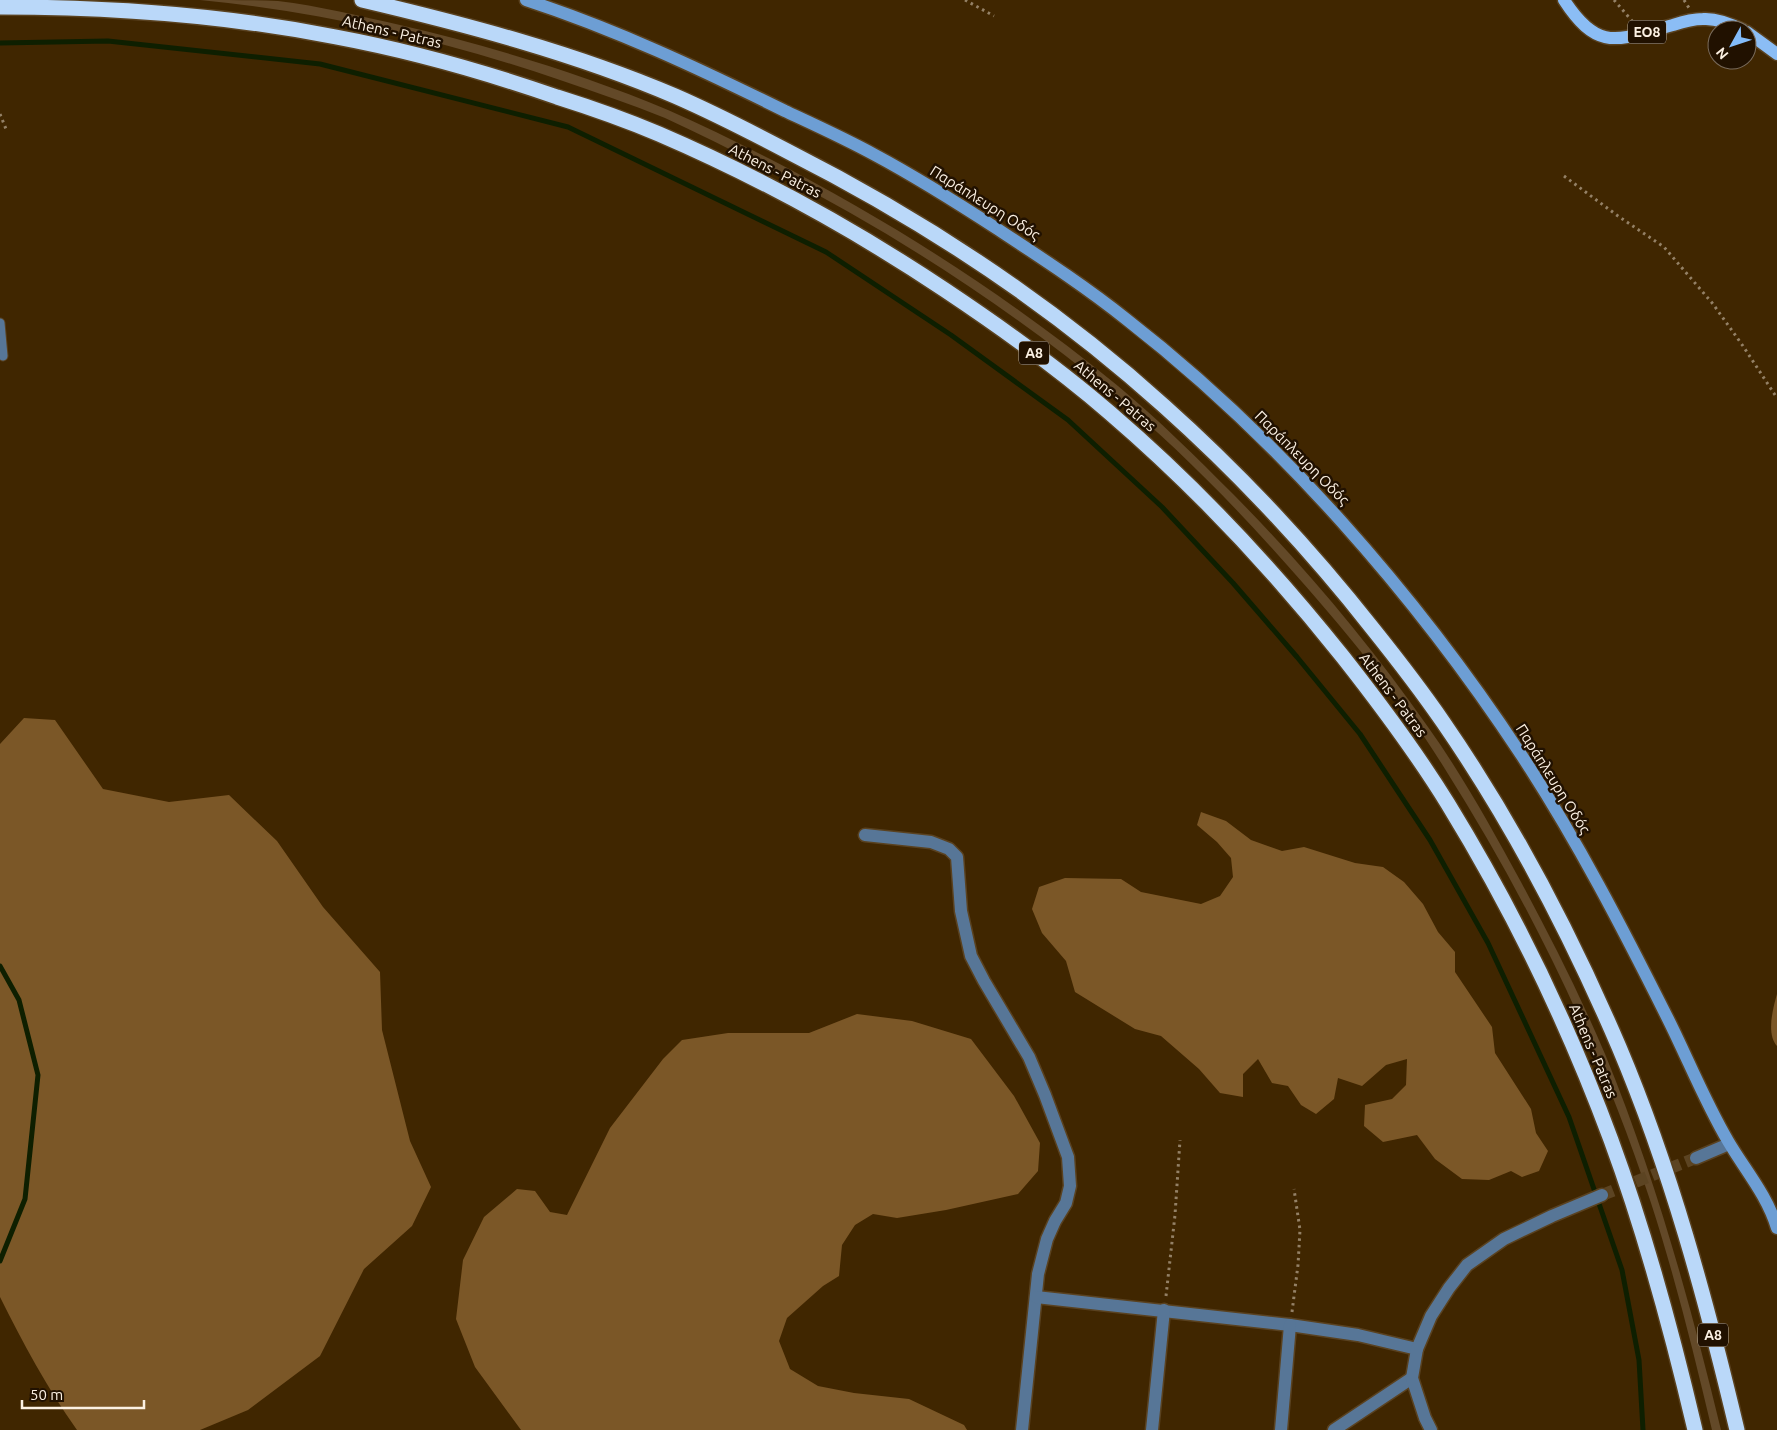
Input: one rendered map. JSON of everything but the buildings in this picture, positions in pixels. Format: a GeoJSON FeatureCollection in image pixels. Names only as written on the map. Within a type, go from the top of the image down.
{"type":"FeatureCollection","features":[{"type":"Feature","properties":{"kind":"highway","name":"Athens - Patras"},"geometry":{"type":"LineString","coordinates":[[362,0],[515,39],[632,79],[709,112],[856,187],[930,231],[1066,325],[1163,405],[1251,490],[1337,584],[1440,717],[1465,754],[1506,823],[1565,932],[1619,1047],[1662,1160],[1700,1282],[1737,1430]]}},
{"type":"Feature","properties":{"kind":"highway","name":"Athens - Patras"},"geometry":{"type":"LineString","coordinates":[[0,7],[143,11],[224,19],[305,31],[424,56],[503,78],[619,118],[663,136],[728,167],[837,223],[864,239],[975,310],[1040,357],[1104,408],[1194,491],[1252,550],[1306,612],[1407,741],[1466,835],[1547,987],[1581,1062],[1611,1138],[1637,1214],[1660,1291],[1695,1430]]}},
{"type":"Feature","properties":{"kind":"main road","name":"Παράπλευρη Οδός"},"geometry":{"type":"LineString","coordinates":[[526,0],[618,33],[739,88],[875,155],[959,204],[1080,284],[1128,320],[1223,403],[1280,457],[1343,523],[1408,601],[1467,678],[1522,757],[1568,831],[1620,922],[1730,1144],[1756,1184],[1773,1216],[1777,1228]]}},
{"type":"Feature","properties":{"kind":"main road","name":"ΕΟ8"},"geometry":{"type":"LineString","coordinates":[[1564,0],[1581,23],[1593,33],[1610,39],[1625,38],[1686,21],[1704,18],[1713,20]]}},
{"type":"Feature","properties":{"kind":"main road"},"geometry":{"type":"LineString","coordinates":[[1757,39],[1777,54]]}},
{"type":"Feature","properties":{"kind":"street"},"geometry":{"type":"LineString","coordinates":[[865,835],[931,842],[949,849],[957,857],[961,911],[971,956],[1029,1057],[1058,1127],[1068,1157],[1070,1186],[1066,1203],[1054,1220],[1038,1274],[1022,1430]]}},
{"type":"Feature","properties":{"kind":"street"},"geometry":{"type":"LineString","coordinates":[[1696,1158],[1730,1144]]}},
{"type":"Feature","properties":{"kind":"street"},"geometry":{"type":"LineString","coordinates":[[1431,1430],[1425,1418],[1412,1378],[1417,1349],[1431,1316],[1467,1265],[1504,1239],[1602,1195]]}},
{"type":"Feature","properties":{"kind":"street"},"geometry":{"type":"LineString","coordinates":[[1036,1297],[1290,1325],[1358,1335],[1417,1349]]}},
{"type":"Feature","properties":{"kind":"street"},"geometry":{"type":"LineString","coordinates":[[1152,1430],[1164,1310]]}},
{"type":"Feature","properties":{"kind":"street"},"geometry":{"type":"LineString","coordinates":[[1281,1430],[1290,1325]]}},
{"type":"Feature","properties":{"kind":"street"},"geometry":{"type":"LineString","coordinates":[[1334,1430],[1412,1378]]}},
{"type":"Feature","properties":{"kind":"lane"},"geometry":{"type":"LineString","coordinates":[[0,323],[3,356]]}},
{"type":"Feature","properties":{"kind":"path"},"geometry":{"type":"LineString","coordinates":[[965,0],[994,16]]}},
{"type":"Feature","properties":{"kind":"path"},"geometry":{"type":"LineString","coordinates":[[1614,0],[1643,33]]}},
{"type":"Feature","properties":{"kind":"path"},"geometry":{"type":"LineString","coordinates":[[0,114],[6,129]]}},
{"type":"Feature","properties":{"kind":"path"},"geometry":{"type":"LineString","coordinates":[[1564,176],[1664,247],[1713,304],[1777,398]]}},
{"type":"Feature","properties":{"kind":"path"},"geometry":{"type":"LineString","coordinates":[[1164,1310],[1175,1215],[1180,1140]]}},
{"type":"Feature","properties":{"kind":"path"},"geometry":{"type":"LineString","coordinates":[[1290,1325],[1298,1265],[1300,1230],[1294,1188]]}},
{"type":"Feature","properties":{"kind":"shaded area"},"geometry":{"type":"Polygon","coordinates":[[[200,0],[278,1],[324,8],[400,25],[468,42],[570,73],[603,84],[681,116],[816,183],[950,263],[1077,353],[1163,425],[1259,521],[1311,577],[1360,636],[1441,746],[1499,842],[1575,988],[1605,1054],[1623,1100],[1656,1193],[1684,1287],[1721,1430],[1712,1430],[1684,1316],[1660,1231],[1610,1090],[1587,1034],[1535,926],[1506,873],[1428,742],[1390,689],[1267,542],[1181,454],[1073,361],[949,273],[907,246],[820,196],[665,118],[516,66],[427,40],[292,12],[200,0]]]}},
{"type":"Feature","properties":{"kind":"shaded area"},"geometry":{"type":"Polygon","coordinates":[[[24,718],[55,720],[103,789],[169,802],[229,795],[277,841],[323,907],[380,972],[382,1030],[410,1141],[431,1187],[412,1226],[364,1269],[320,1356],[248,1410],[200,1430],[77,1430],[36,1365],[0,1297],[0,744],[24,718]]]}},
{"type":"Feature","properties":{"kind":"shaded area"},"geometry":{"type":"Polygon","coordinates":[[[1201,812],[1226,821],[1251,840],[1282,851],[1304,847],[1355,863],[1383,867],[1404,882],[1423,904],[1438,932],[1455,952],[1455,972],[1492,1027],[1495,1053],[1531,1109],[1536,1133],[1548,1151],[1539,1171],[1522,1177],[1511,1171],[1489,1180],[1462,1179],[1435,1159],[1417,1135],[1383,1142],[1364,1126],[1365,1105],[1392,1099],[1406,1085],[1407,1059],[1386,1065],[1362,1086],[1338,1078],[1334,1099],[1316,1114],[1301,1105],[1288,1086],[1272,1083],[1258,1059],[1243,1074],[1243,1097],[1220,1093],[1199,1069],[1161,1036],[1135,1029],[1075,992],[1066,961],[1042,933],[1032,909],[1039,887],[1065,878],[1121,879],[1141,892],[1201,904],[1220,896],[1233,877],[1231,858],[1217,842],[1197,825],[1201,812]]]}},
{"type":"Feature","properties":{"kind":"shaded area"},"geometry":{"type":"Polygon","coordinates":[[[1777,994],[1777,1046],[1771,1028],[1772,1013],[1777,994]]]}},
{"type":"Feature","properties":{"kind":"shaded area"},"geometry":{"type":"Polygon","coordinates":[[[857,1014],[912,1021],[971,1039],[1014,1096],[1040,1143],[1038,1171],[1018,1194],[946,1210],[897,1218],[873,1214],[855,1225],[842,1245],[839,1276],[823,1286],[787,1318],[779,1341],[790,1369],[818,1386],[854,1393],[909,1399],[964,1425],[967,1430],[521,1430],[475,1367],[456,1319],[463,1260],[484,1217],[517,1189],[535,1191],[550,1212],[567,1215],[610,1128],[663,1059],[682,1040],[728,1033],[809,1033],[857,1014]]]}},
{"type":"Feature","properties":{"kind":"waterway"},"geometry":{"type":"LineString","coordinates":[[0,43],[108,41],[320,64],[568,127],[826,252],[951,335],[1068,420],[1162,507],[1233,583],[1297,657],[1360,734],[1430,840],[1488,943],[1569,1117],[1622,1270],[1639,1360],[1643,1430]]}},
{"type":"Feature","properties":{"kind":"waterway"},"geometry":{"type":"LineString","coordinates":[[0,966],[19,1000],[38,1075],[25,1199],[0,1261]]}},
{"type":"Feature","properties":{"kind":"tunnel"},"geometry":{"type":"LineString","coordinates":[[1602,1195],[1696,1158]]}}]}
